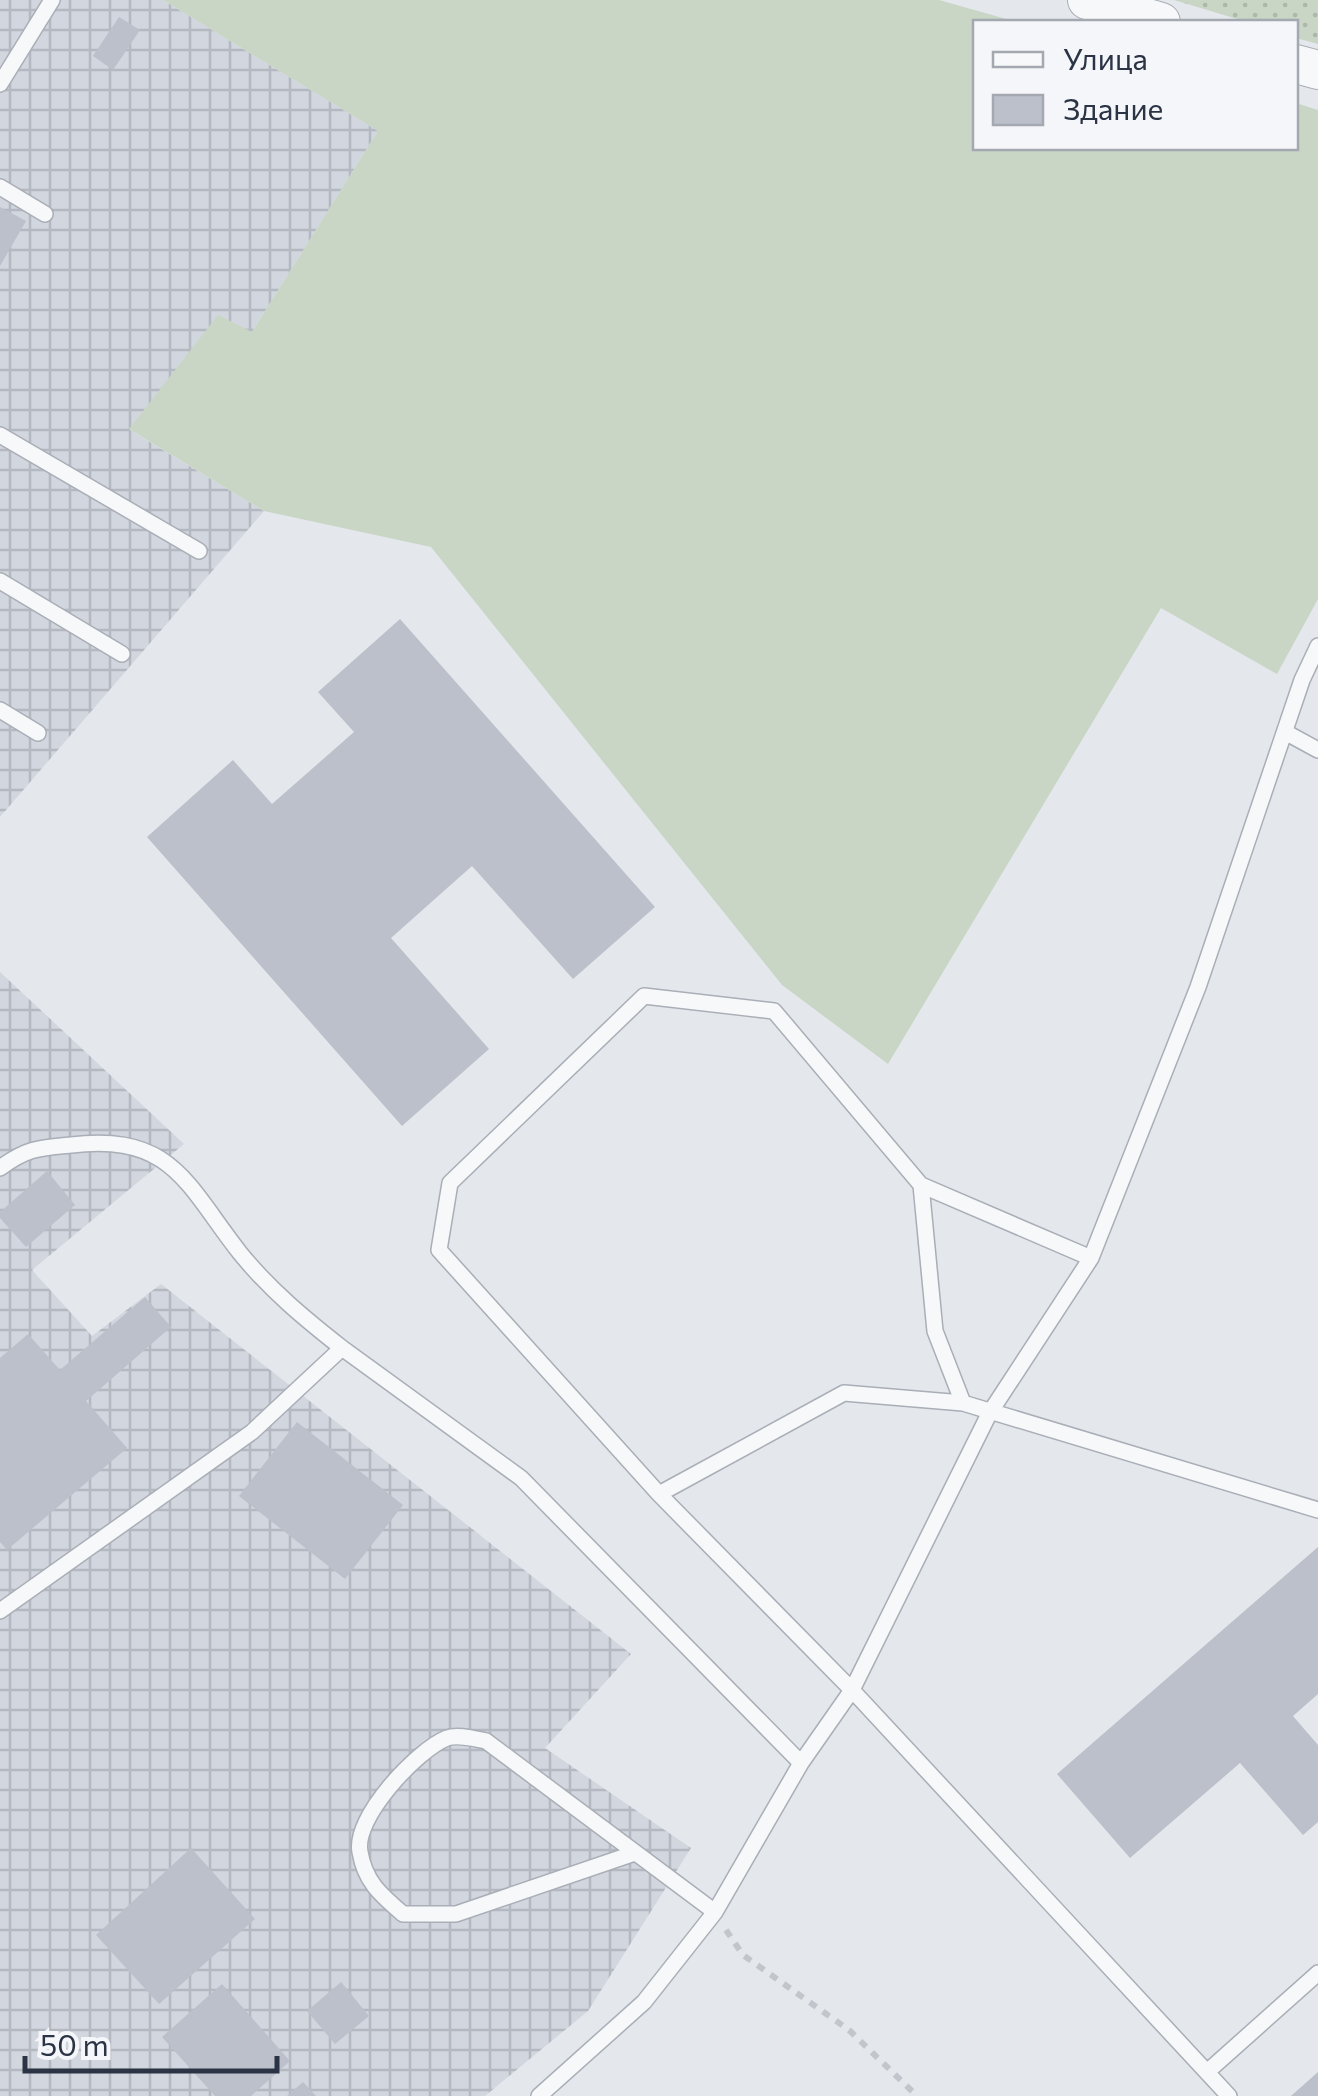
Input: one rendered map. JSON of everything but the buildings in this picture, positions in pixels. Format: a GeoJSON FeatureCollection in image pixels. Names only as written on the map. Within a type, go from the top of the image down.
{"type":"FeatureCollection","features":[{"type":"Feature","properties":{"kind":"street"},"geometry":{"type":"LineString","coordinates":[[1087,0],[1154,20]]}},
{"type":"Feature","properties":{"kind":"lane"},"geometry":{"type":"LineString","coordinates":[[0,84],[52,0]]}},
{"type":"Feature","properties":{"kind":"lane"},"geometry":{"type":"LineString","coordinates":[[0,187],[45,214]]}},
{"type":"Feature","properties":{"kind":"lane"},"geometry":{"type":"LineString","coordinates":[[0,435],[199,551]]}},
{"type":"Feature","properties":{"kind":"lane"},"geometry":{"type":"LineString","coordinates":[[0,582],[122,654]]}},
{"type":"Feature","properties":{"kind":"lane"},"geometry":{"type":"LineString","coordinates":[[539,2096],[644,2002],[715,1912],[801,1763],[852,1690],[989,1414],[1091,1258],[1198,987],[1318,646]]}},
{"type":"Feature","properties":{"kind":"lane"},"geometry":{"type":"LineString","coordinates":[[0,710],[38,733]]}},
{"type":"Feature","properties":{"kind":"lane"},"geometry":{"type":"LineString","coordinates":[[1285,732],[1318,750]]}},
{"type":"Feature","properties":{"kind":"lane"},"geometry":{"type":"LineString","coordinates":[[1091,1258],[920,1185],[774,1011],[644,996],[450,1182],[439,1250],[659,1494],[852,1690],[1229,2096]]}},
{"type":"Feature","properties":{"kind":"lane"},"geometry":{"type":"LineString","coordinates":[[0,1168],[24,1150],[114,1140],[164,1160],[196,1190],[240,1252],[283,1301],[521,1478],[801,1763]]}},
{"type":"Feature","properties":{"kind":"lane"},"geometry":{"type":"LineString","coordinates":[[920,1185],[935,1332],[963,1403]]}},
{"type":"Feature","properties":{"kind":"lane"},"geometry":{"type":"LineString","coordinates":[[0,1611],[252,1432],[342,1348]]}},
{"type":"Feature","properties":{"kind":"lane"},"geometry":{"type":"LineString","coordinates":[[659,1494],[844,1393],[963,1403],[989,1414],[1318,1510]]}},
{"type":"Feature","properties":{"kind":"lane"},"geometry":{"type":"LineString","coordinates":[[636,1853],[456,1914],[403,1914],[370,1886],[358,1847],[370,1810],[421,1755],[450,1736],[486,1740],[715,1912]]}},
{"type":"Feature","properties":{"kind":"lane"},"geometry":{"type":"LineString","coordinates":[[1207,2072],[1318,1974]]}},
{"type":"Feature","properties":{"kind":"path"},"geometry":{"type":"LineString","coordinates":[[715,1912],[743,1955],[850,2030],[917,2096]]}},
{"type":"Feature","properties":{"kind":"shaded area"},"geometry":{"type":"Polygon","coordinates":[[[0,0],[163,0],[378,131],[252,332],[130,430],[264,511],[0,817],[0,0]]]}},
{"type":"Feature","properties":{"kind":"shaded area"},"geometry":{"type":"Polygon","coordinates":[[[0,972],[184,1144],[32,1270],[92,1336],[161,1284],[631,1654],[545,1748],[691,1848],[588,2011],[485,2096],[0,2096],[0,972]]]}},
{"type":"Feature","properties":{"kind":"green space"},"geometry":{"type":"Polygon","coordinates":[[[163,0],[939,0],[1010,20],[973,20],[973,150],[1298,150],[1298,104],[1318,110],[1318,599],[1277,674],[1161,608],[888,1064],[782,985],[431,547],[264,511],[129,429],[218,315],[252,332],[378,131],[163,0]]]}},
{"type":"Feature","properties":{"kind":"green space"},"geometry":{"type":"Polygon","coordinates":[[[1174,0],[1318,0],[1318,44],[1298,39],[1298,20],[1240,20],[1174,0]]]}}]}
